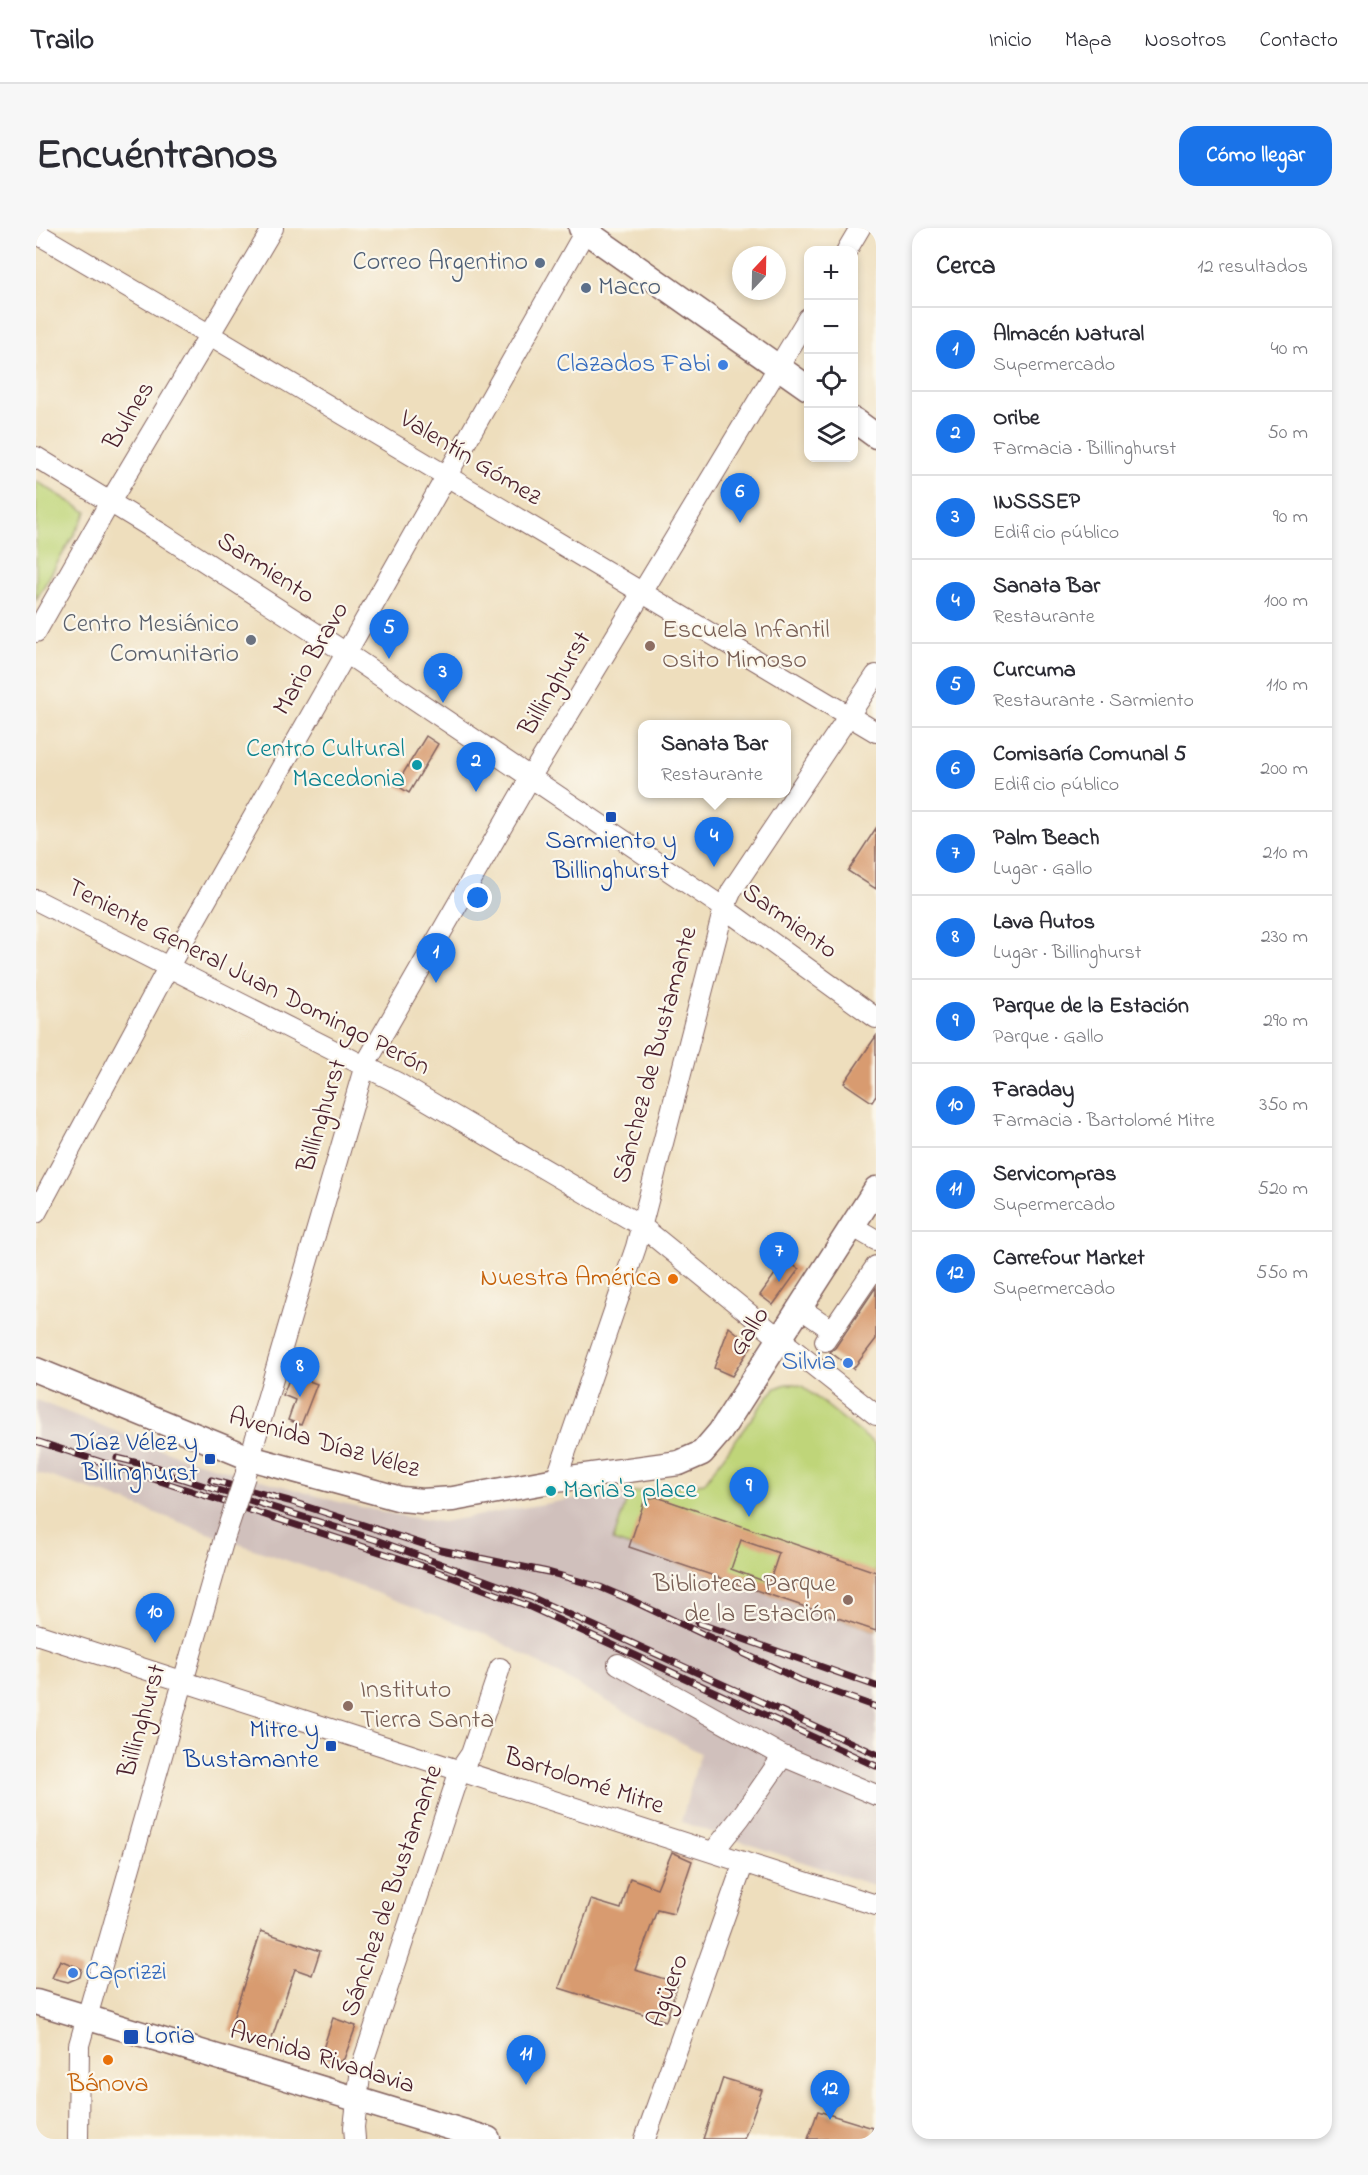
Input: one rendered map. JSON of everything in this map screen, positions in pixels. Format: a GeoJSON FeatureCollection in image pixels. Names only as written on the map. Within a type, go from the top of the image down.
{"type":"FeatureCollection","features":[{"type":"Feature","properties":{"kind":"main road"},"geometry":{"type":"LineString","coordinates":[[585,229],[804,385]]}},
{"type":"Feature","properties":{"kind":"main road"},"geometry":{"type":"LineString","coordinates":[[858,423],[876,436]]}},
{"type":"Feature","properties":{"kind":"main road","name":"Gallo"},"geometry":{"type":"LineString","coordinates":[[679,1462],[694,1457],[708,1448],[876,1189]]}},
{"type":"Feature","properties":{"kind":"main road","name":"Avenida Díaz Vélez"},"geometry":{"type":"LineString","coordinates":[[36,1370],[247,1467],[422,1501],[453,1499],[556,1480],[679,1462]]}},
{"type":"Feature","properties":{"kind":"main road","name":"Avenida Rivadavia"},"geometry":{"type":"LineString","coordinates":[[36,2002],[488,2139]]}},
{"type":"Feature","properties":{"kind":"street","name":"Bulnes"},"geometry":{"type":"LineString","coordinates":[[36,632],[110,502],[273,228]]}},
{"type":"Feature","properties":{"kind":"street"},"geometry":{"type":"LineString","coordinates":[[849,246],[860,228]]}},
{"type":"Feature","properties":{"kind":"street","name":"Mario Bravo"},"geometry":{"type":"LineString","coordinates":[[36,1213],[169,966],[447,478],[585,229]]}},
{"type":"Feature","properties":{"kind":"street","name":"Valentín Gómez"},"geometry":{"type":"LineString","coordinates":[[36,233],[876,732]]}},
{"type":"Feature","properties":{"kind":"street","name":"Billinghurst"},"geometry":{"type":"LineString","coordinates":[[78,2139],[79,2045],[182,1681],[364,1065],[530,778],[804,325]]}},
{"type":"Feature","properties":{"kind":"street","name":"Sarmiento"},"geometry":{"type":"LineString","coordinates":[[36,457],[346,653],[724,908],[876,1018]]}},
{"type":"Feature","properties":{"kind":"street","name":"Sánchez de Bustamante"},"geometry":{"type":"LineString","coordinates":[[556,1480],[636,1247],[724,908],[732,890],[876,675]]}},
{"type":"Feature","properties":{"kind":"street","name":"Teniente General Juan Domingo Perón"},"geometry":{"type":"LineString","coordinates":[[36,900],[396,1082],[640,1225],[876,1414]]}},
{"type":"Feature","properties":{"kind":"street"},"geometry":{"type":"LineString","coordinates":[[852,1226],[876,1240]]}},
{"type":"Feature","properties":{"kind":"street"},"geometry":{"type":"LineString","coordinates":[[800,1308],[828,1336],[876,1266]]}},
{"type":"Feature","properties":{"kind":"street","name":"Bartolomé Mitre"},"geometry":{"type":"LineString","coordinates":[[36,1634],[876,1905]]}},
{"type":"Feature","properties":{"kind":"street"},"geometry":{"type":"LineString","coordinates":[[618,1664],[783,1756],[876,1795]]}},
{"type":"Feature","properties":{"kind":"street","name":"Sánchez de Bustamante"},"geometry":{"type":"LineString","coordinates":[[355,2139],[357,2099],[362,2068],[460,1770],[471,1754],[500,1668]]}},
{"type":"Feature","properties":{"kind":"street"},"geometry":{"type":"LineString","coordinates":[[713,1852],[783,1756]]}},
{"type":"Feature","properties":{"kind":"street","name":"Agüero"},"geometry":{"type":"LineString","coordinates":[[645,2139],[744,1862]]}},
{"type":"Feature","properties":{"kind":"shaded area"},"geometry":{"type":"Polygon","coordinates":[[[36,1400],[184,1458],[342,1503],[403,1516],[442,1522],[584,1497],[629,1493],[613,1541],[876,1631],[876,1886],[681,1822],[700,1753],[488,1635],[111,1496],[36,1472],[36,1400]]]}},
{"type":"Feature","properties":{"kind":"green space"},"geometry":{"type":"Polygon","coordinates":[[[36,481],[87,512],[36,600],[36,481]]]}},
{"type":"Feature","properties":{"kind":"green space"},"geometry":{"type":"Polygon","coordinates":[[[786,1384],[802,1386],[876,1445],[876,1631],[613,1541],[629,1493],[704,1483],[768,1396],[776,1388],[786,1384]]]}},
{"type":"Feature","properties":{"kind":"building","name":"Centro Cultural Macedonia"},"geometry":{"type":"Polygon","coordinates":[[[426,736],[438,744],[409,793],[396,785],[426,736]]]}},
{"type":"Feature","properties":{"kind":"building"},"geometry":{"type":"Polygon","coordinates":[[[876,828],[876,889],[848,871],[876,828]]]}},
{"type":"Feature","properties":{"kind":"building"},"geometry":{"type":"Polygon","coordinates":[[[876,1036],[876,1096],[872,1102],[844,1083],[876,1036]]]}},
{"type":"Feature","properties":{"kind":"building"},"geometry":{"type":"Polygon","coordinates":[[[785,1260],[799,1269],[773,1305],[760,1295],[785,1260]]]}},
{"type":"Feature","properties":{"kind":"building"},"geometry":{"type":"Polygon","coordinates":[[[876,1287],[876,1339],[853,1369],[830,1352],[876,1287]]]}},
{"type":"Feature","properties":{"kind":"building"},"geometry":{"type":"Polygon","coordinates":[[[729,1327],[752,1345],[732,1376],[714,1368],[729,1327]]]}},
{"type":"Feature","properties":{"kind":"building"},"geometry":{"type":"Polygon","coordinates":[[[291,1374],[317,1384],[301,1425],[288,1420],[295,1400],[283,1395],[291,1374]]]}},
{"type":"Feature","properties":{"kind":"building"},"geometry":{"type":"Polygon","coordinates":[[[657,1497],[876,1572],[876,1631],[629,1547],[645,1499],[657,1497]],[[741,1540],[731,1569],[769,1583],[779,1553],[741,1540]]]}},
{"type":"Feature","properties":{"kind":"building"},"geometry":{"type":"Polygon","coordinates":[[[672,1852],[692,1861],[674,1914],[657,1910],[635,1970],[678,1983],[666,2021],[559,1988],[591,1900],[621,1909],[630,1878],[657,1888],[672,1852]]]}},
{"type":"Feature","properties":{"kind":"building"},"geometry":{"type":"Polygon","coordinates":[[[261,1931],[320,1951],[312,1975],[295,1969],[270,2044],[229,2031],[261,1931]]]}},
{"type":"Feature","properties":{"kind":"building"},"geometry":{"type":"Polygon","coordinates":[[[60,1960],[82,1969],[80,1977],[68,1982],[52,1978],[60,1960]]]}},
{"type":"Feature","properties":{"kind":"building"},"geometry":{"type":"Polygon","coordinates":[[[333,2018],[356,2026],[344,2059],[337,2063],[320,2058],[333,2018]]]}},
{"type":"Feature","properties":{"kind":"building"},"geometry":{"type":"Polygon","coordinates":[[[723,2078],[762,2090],[744,2139],[703,2139],[723,2078]]]}},
{"type":"Feature","properties":{"kind":"building"},"geometry":{"type":"Polygon","coordinates":[[[818,2111],[873,2128],[870,2139],[808,2139],[818,2111]]]}},
{"type":"Feature","properties":{"kind":"railway"},"geometry":{"type":"LineString","coordinates":[[36,1441],[417,1564],[528,1606],[876,1766]]}},
{"type":"Feature","properties":{"kind":"railway"},"geometry":{"type":"LineString","coordinates":[[117,1458],[159,1468]]}},
{"type":"Feature","properties":{"kind":"railway"},"geometry":{"type":"LineString","coordinates":[[151,1469],[376,1540],[533,1598],[876,1754]]}},
{"type":"Feature","properties":{"kind":"railway"},"geometry":{"type":"LineString","coordinates":[[211,1480],[289,1501],[441,1550],[548,1572],[600,1587],[800,1680],[876,1707]]}},
{"type":"Feature","properties":{"kind":"railway"},"geometry":{"type":"LineString","coordinates":[[698,1623],[876,1686]]}},
{"type":"Feature","properties":{"kind":"place","name":"Correo Argentino"},"geometry":{"type":"Point","coordinates":[540,263]}},
{"type":"Feature","properties":{"kind":"place","name":"Macro"},"geometry":{"type":"Point","coordinates":[586,288]}},
{"type":"Feature","properties":{"kind":"place","name":"Clazados Fabi"},"geometry":{"type":"Point","coordinates":[723,365]}},
{"type":"Feature","properties":{"kind":"place","name":"Comisaría Comunal 5"},"geometry":{"type":"Point","coordinates":[740,523]}},
{"type":"Feature","properties":{"kind":"place","name":"Centro Mesiánico Comunitario"},"geometry":{"type":"Point","coordinates":[251,640]}},
{"type":"Feature","properties":{"kind":"place","name":"Escuela Infantil Osito Mimoso"},"geometry":{"type":"Point","coordinates":[650,646]}},
{"type":"Feature","properties":{"kind":"place","name":"Curcuma"},"geometry":{"type":"Point","coordinates":[389,659]}},
{"type":"Feature","properties":{"kind":"place","name":"INSSSEP"},"geometry":{"type":"Point","coordinates":[443,703]}},
{"type":"Feature","properties":{"kind":"place","name":"Centro Cultural Macedonia"},"geometry":{"type":"Point","coordinates":[417,765]}},
{"type":"Feature","properties":{"kind":"place","name":"Oribe"},"geometry":{"type":"Point","coordinates":[476,792]}},
{"type":"Feature","properties":{"kind":"place","name":"Sarmiento y Billinghurst"},"geometry":{"type":"Point","coordinates":[611,817]}},
{"type":"Feature","properties":{"kind":"place","name":"Sanata Bar"},"geometry":{"type":"Point","coordinates":[714,867]}},
{"type":"Feature","properties":{"kind":"place","name":"Almacén Natural"},"geometry":{"type":"Point","coordinates":[436,983]}},
{"type":"Feature","properties":{"kind":"place","name":"Nuestra América"},"geometry":{"type":"Point","coordinates":[673,1279]}},
{"type":"Feature","properties":{"kind":"place","name":"Palm Beach"},"geometry":{"type":"Point","coordinates":[779,1282]}},
{"type":"Feature","properties":{"kind":"place","name":"Silvia"},"geometry":{"type":"Point","coordinates":[848,1363]}},
{"type":"Feature","properties":{"kind":"place","name":"Lava Autos"},"geometry":{"type":"Point","coordinates":[300,1397]}},
{"type":"Feature","properties":{"kind":"place","name":"Díaz Vélez y Billinghurst"},"geometry":{"type":"Point","coordinates":[210,1459]}},
{"type":"Feature","properties":{"kind":"place","name":"Maria's place"},"geometry":{"type":"Point","coordinates":[551,1491]}},
{"type":"Feature","properties":{"kind":"place","name":"Parque de la Estación"},"geometry":{"type":"Point","coordinates":[749,1517]}},
{"type":"Feature","properties":{"kind":"place","name":"Biblioteca Parque de la Estación"},"geometry":{"type":"Point","coordinates":[848,1600]}},
{"type":"Feature","properties":{"kind":"place","name":"Faraday"},"geometry":{"type":"Point","coordinates":[155,1643]}},
{"type":"Feature","properties":{"kind":"place","name":"Instituto Tierra Santa"},"geometry":{"type":"Point","coordinates":[348,1706]}},
{"type":"Feature","properties":{"kind":"place","name":"Mitre y Bustamante"},"geometry":{"type":"Point","coordinates":[331,1746]}},
{"type":"Feature","properties":{"kind":"place","name":"Caprizzi"},"geometry":{"type":"Point","coordinates":[73,1973]}},
{"type":"Feature","properties":{"kind":"place","name":"Loria"},"geometry":{"type":"Point","coordinates":[131,2037]}},
{"type":"Feature","properties":{"kind":"place","name":"Bánova"},"geometry":{"type":"Point","coordinates":[108,2060]}},
{"type":"Feature","properties":{"kind":"place","name":"Servicompras"},"geometry":{"type":"Point","coordinates":[526,2085]}},
{"type":"Feature","properties":{"kind":"place","name":"Carrefour Market"},"geometry":{"type":"Point","coordinates":[830,2120]}}]}
